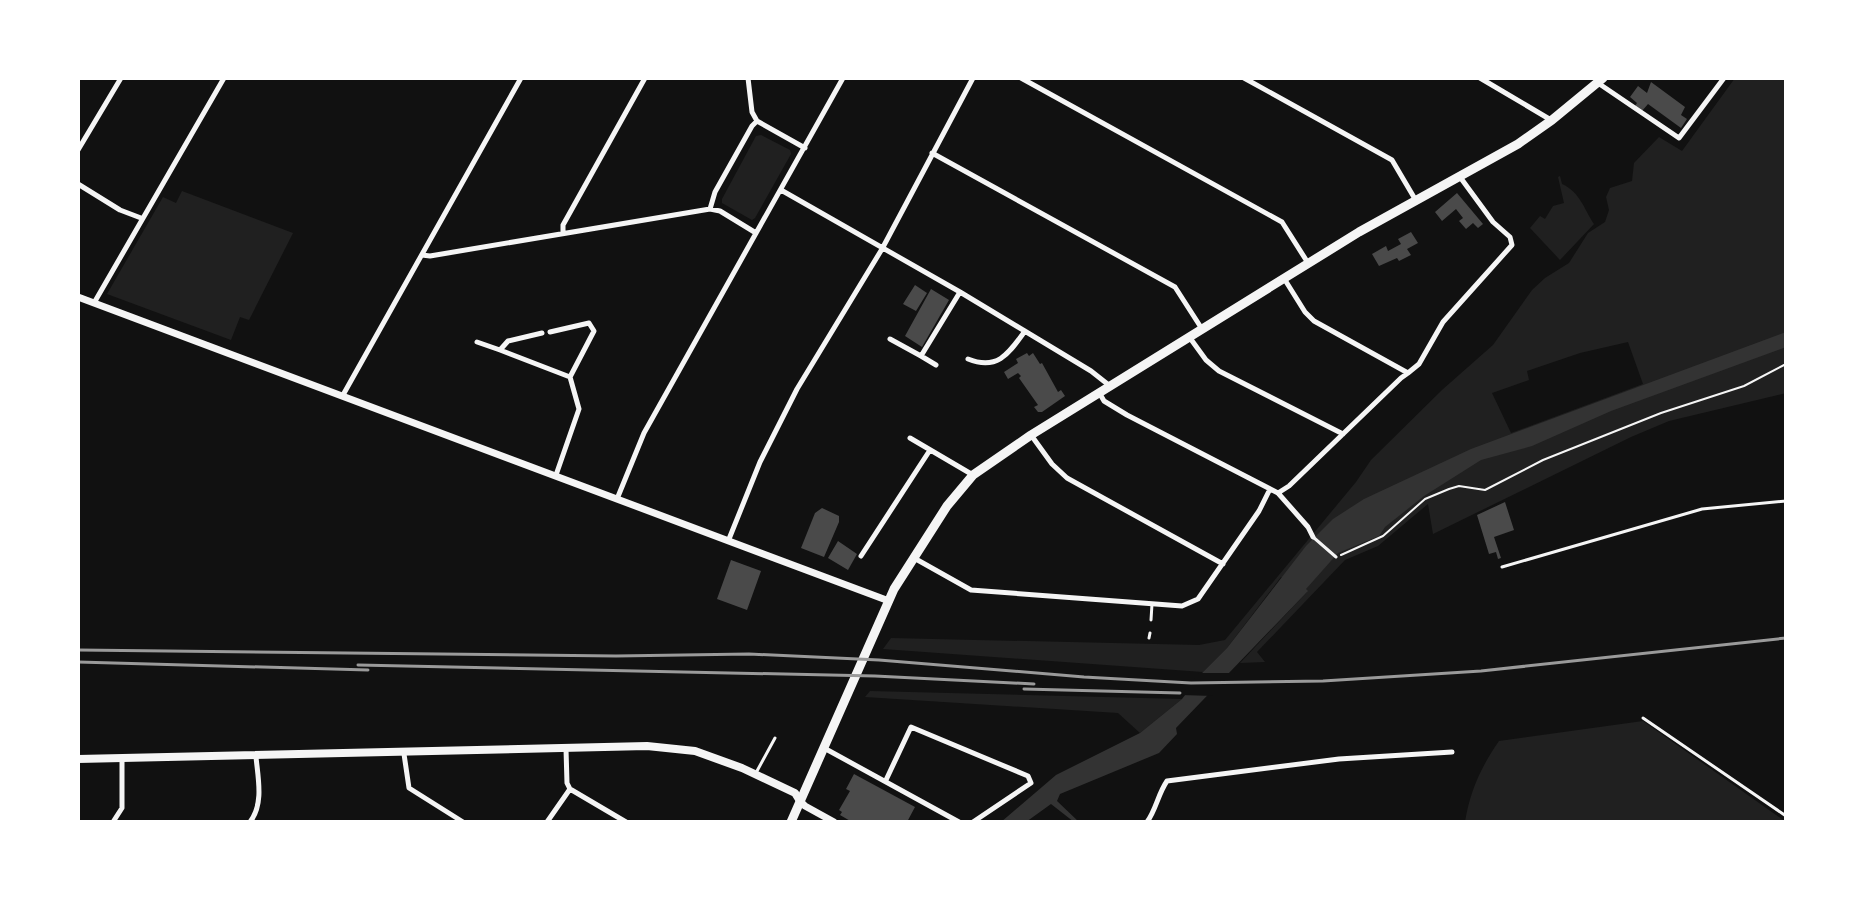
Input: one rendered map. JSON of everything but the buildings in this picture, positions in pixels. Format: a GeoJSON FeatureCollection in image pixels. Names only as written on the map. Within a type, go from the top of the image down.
{"type":"FeatureCollection","features":[{"type":"Feature","properties":{"kind":"main road"},"geometry":{"type":"LineString","coordinates":[[791,822],[889,601],[956,494],[973,475],[1031,435],[1308,264],[1552,120],[1601,80]]}},
{"type":"Feature","properties":{"kind":"main road"},"geometry":{"type":"LineString","coordinates":[[78,759],[404,754],[647,746],[695,751],[795,793],[800,801]]}},
{"type":"Feature","properties":{"kind":"street"},"geometry":{"type":"LineString","coordinates":[[78,150],[121,78]]}},
{"type":"Feature","properties":{"kind":"street"},"geometry":{"type":"LineString","coordinates":[[94,303],[224,78]]}},
{"type":"Feature","properties":{"kind":"street"},"geometry":{"type":"LineString","coordinates":[[343,395],[521,78]]}},
{"type":"Feature","properties":{"kind":"street"},"geometry":{"type":"LineString","coordinates":[[563,233],[563,225],[645,78]]}},
{"type":"Feature","properties":{"kind":"street"},"geometry":{"type":"LineString","coordinates":[[748,78],[752,112],[757,121],[805,148]]}},
{"type":"Feature","properties":{"kind":"street"},"geometry":{"type":"LineString","coordinates":[[617,499],[644,433],[843,78]]}},
{"type":"Feature","properties":{"kind":"street"},"geometry":{"type":"LineString","coordinates":[[729,539],[760,462],[797,389],[882,249],[973,78]]}},
{"type":"Feature","properties":{"kind":"street"},"geometry":{"type":"LineString","coordinates":[[1021,78],[1282,222],[1308,264]]}},
{"type":"Feature","properties":{"kind":"street"},"geometry":{"type":"LineString","coordinates":[[1244,78],[1392,160],[1416,200]]}},
{"type":"Feature","properties":{"kind":"street"},"geometry":{"type":"LineString","coordinates":[[1480,78],[1552,120]]}},
{"type":"Feature","properties":{"kind":"street"},"geometry":{"type":"LineString","coordinates":[[1601,80],[1679,138],[1724,78]]}},
{"type":"Feature","properties":{"kind":"street"},"geometry":{"type":"LineString","coordinates":[[710,209],[715,192],[757,121]]}},
{"type":"Feature","properties":{"kind":"street"},"geometry":{"type":"LineString","coordinates":[[932,153],[1175,287],[1202,330]]}},
{"type":"Feature","properties":{"kind":"street"},"geometry":{"type":"LineString","coordinates":[[1278,493],[1419,364],[1443,322],[1512,245],[1510,237],[1493,222],[1460,177]]}},
{"type":"Feature","properties":{"kind":"street"},"geometry":{"type":"LineString","coordinates":[[78,184],[120,210],[141,218]]}},
{"type":"Feature","properties":{"kind":"street"},"geometry":{"type":"LineString","coordinates":[[781,190],[960,292],[1099,376],[1110,386]]}},
{"type":"Feature","properties":{"kind":"street"},"geometry":{"type":"LineString","coordinates":[[422,255],[710,209],[720,211],[756,233]]}},
{"type":"Feature","properties":{"kind":"street"},"geometry":{"type":"LineString","coordinates":[[1285,280],[1314,321],[1408,373]]}},
{"type":"Feature","properties":{"kind":"street"},"geometry":{"type":"LineString","coordinates":[[921,356],[960,292]]}},
{"type":"Feature","properties":{"kind":"street"},"geometry":{"type":"LineString","coordinates":[[78,297],[889,601]]}},
{"type":"Feature","properties":{"kind":"street"},"geometry":{"type":"LineString","coordinates":[[550,332],[589,323],[594,331],[570,377],[579,409],[556,475]]}},
{"type":"Feature","properties":{"kind":"street"},"geometry":{"type":"LineString","coordinates":[[968,359],[983,364],[995,361],[1008,354],[1025,331]]}},
{"type":"Feature","properties":{"kind":"street"},"geometry":{"type":"LineString","coordinates":[[500,350],[508,341],[542,333]]}},
{"type":"Feature","properties":{"kind":"street"},"geometry":{"type":"LineString","coordinates":[[1190,338],[1206,360],[1219,371],[1343,434]]}},
{"type":"Feature","properties":{"kind":"street"},"geometry":{"type":"LineString","coordinates":[[890,339],[936,365]]}},
{"type":"Feature","properties":{"kind":"street"},"geometry":{"type":"LineString","coordinates":[[477,342],[570,377]]}},
{"type":"Feature","properties":{"kind":"street"},"geometry":{"type":"LineString","coordinates":[[1100,393],[1104,401],[1127,415],[1278,493],[1313,537]]}},
{"type":"Feature","properties":{"kind":"street"},"geometry":{"type":"LineString","coordinates":[[1031,435],[1052,464],[1067,478],[1223,564]]}},
{"type":"Feature","properties":{"kind":"street"},"geometry":{"type":"LineString","coordinates":[[910,438],[961,465],[973,475]]}},
{"type":"Feature","properties":{"kind":"street"},"geometry":{"type":"LineString","coordinates":[[861,556],[930,450]]}},
{"type":"Feature","properties":{"kind":"street"},"geometry":{"type":"LineString","coordinates":[[914,558],[971,590],[1182,606],[1198,599],[1259,511],[1270,489]]}},
{"type":"Feature","properties":{"kind":"street"},"geometry":{"type":"LineString","coordinates":[[886,780],[911,727],[1028,776],[1031,783],[973,822]]}},
{"type":"Feature","properties":{"kind":"street"},"geometry":{"type":"LineString","coordinates":[[824,748],[959,822]]}},
{"type":"Feature","properties":{"kind":"street"},"geometry":{"type":"LineString","coordinates":[[566,749],[570,789],[626,822]]}},
{"type":"Feature","properties":{"kind":"street"},"geometry":{"type":"LineString","coordinates":[[1147,822],[1167,781],[1339,759],[1452,752]]}},
{"type":"Feature","properties":{"kind":"street"},"geometry":{"type":"LineString","coordinates":[[404,754],[409,788],[463,822]]}},
{"type":"Feature","properties":{"kind":"street"},"geometry":{"type":"LineString","coordinates":[[250,822],[259,801],[256,757]]}},
{"type":"Feature","properties":{"kind":"street"},"geometry":{"type":"LineString","coordinates":[[113,822],[122,808],[122,759]]}},
{"type":"Feature","properties":{"kind":"street"},"geometry":{"type":"LineString","coordinates":[[547,822],[570,789]]}},
{"type":"Feature","properties":{"kind":"street"},"geometry":{"type":"LineString","coordinates":[[800,801],[834,822]]}},
{"type":"Feature","properties":{"kind":"lane"},"geometry":{"type":"LineString","coordinates":[[1502,567],[1702,509],[1786,501]]}},
{"type":"Feature","properties":{"kind":"lane"},"geometry":{"type":"LineString","coordinates":[[1313,537],[1336,557]]}},
{"type":"Feature","properties":{"kind":"lane"},"geometry":{"type":"LineString","coordinates":[[1151,620],[1152,604]]}},
{"type":"Feature","properties":{"kind":"lane"},"geometry":{"type":"LineString","coordinates":[[1643,718],[1786,816]]}},
{"type":"Feature","properties":{"kind":"lane"},"geometry":{"type":"LineString","coordinates":[[755,775],[775,738]]}},
{"type":"Feature","properties":{"kind":"path"},"geometry":{"type":"LineString","coordinates":[[1336,557],[1383,536],[1425,499],[1459,486],[1485,490],[1543,460],[1661,413],[1744,386],[1786,364]]}},
{"type":"Feature","properties":{"kind":"shaded area"},"geometry":{"type":"Polygon","coordinates":[[[1735,78],[1786,79],[1786,393],[1669,421],[1433,534],[1428,504],[1378,546],[1345,560],[1257,652],[1265,662],[1240,663],[1307,592],[1281,577],[1227,648],[1203,672],[883,649],[891,638],[1199,645],[1225,640],[1371,460],[1493,345],[1532,290],[1569,263],[1588,233],[1605,222],[1609,210],[1606,197],[1610,188],[1632,181],[1634,163],[1659,137],[1682,151],[1735,78]],[[1628,342],[1580,353],[1527,371],[1529,380],[1492,393],[1511,433],[1643,384],[1628,342]]]}},
{"type":"Feature","properties":{"kind":"shaded area"},"geometry":{"type":"Polygon","coordinates":[[[761,135],[790,150],[791,154],[752,220],[722,203],[722,199],[756,136],[761,135]]]}},
{"type":"Feature","properties":{"kind":"shaded area"},"geometry":{"type":"Polygon","coordinates":[[[1560,176],[1562,184],[1577,196],[1594,224],[1560,260],[1530,228],[1540,216],[1545,219],[1553,206],[1564,203],[1560,176]]]}},
{"type":"Feature","properties":{"kind":"shaded area"},"geometry":{"type":"Polygon","coordinates":[[[182,191],[293,233],[249,320],[240,317],[231,340],[107,294],[163,197],[176,203],[182,191]]]}},
{"type":"Feature","properties":{"kind":"shaded area"},"geometry":{"type":"Polygon","coordinates":[[[1786,332],[1786,347],[1611,411],[1532,446],[1481,460],[1424,496],[1385,527],[1379,536],[1338,553],[1306,589],[1308,591],[1176,728],[1177,734],[1159,753],[1060,794],[1057,801],[1079,822],[1074,822],[1051,804],[1026,822],[1001,822],[1056,775],[1140,733],[1182,699],[1227,648],[1306,546],[1333,519],[1364,499],[1471,449],[1786,332]]]}},
{"type":"Feature","properties":{"kind":"shaded area"},"geometry":{"type":"Polygon","coordinates":[[[870,691],[1182,699],[1140,733],[1118,713],[865,697],[870,691]]]}},
{"type":"Feature","properties":{"kind":"shaded area"},"geometry":{"type":"Polygon","coordinates":[[[1643,721],[1786,822],[1465,822],[1477,780],[1499,741],[1643,721]]]}},
{"type":"Feature","properties":{"kind":"pier"},"geometry":{"type":"Polygon","coordinates":[[[1199,673],[1235,673],[1213,696],[1181,695],[1199,673]]]}},
{"type":"Feature","properties":{"kind":"railway"},"geometry":{"type":"LineString","coordinates":[[78,650],[616,656],[749,654],[879,660],[1191,683],[1323,681],[1481,671],[1786,638]]}},
{"type":"Feature","properties":{"kind":"railway"},"geometry":{"type":"LineString","coordinates":[[78,662],[368,670]]}},
{"type":"Feature","properties":{"kind":"railway"},"geometry":{"type":"LineString","coordinates":[[358,665],[875,676],[1034,684]]}},
{"type":"Feature","properties":{"kind":"railway"},"geometry":{"type":"LineString","coordinates":[[1024,689],[1180,693]]}}]}
